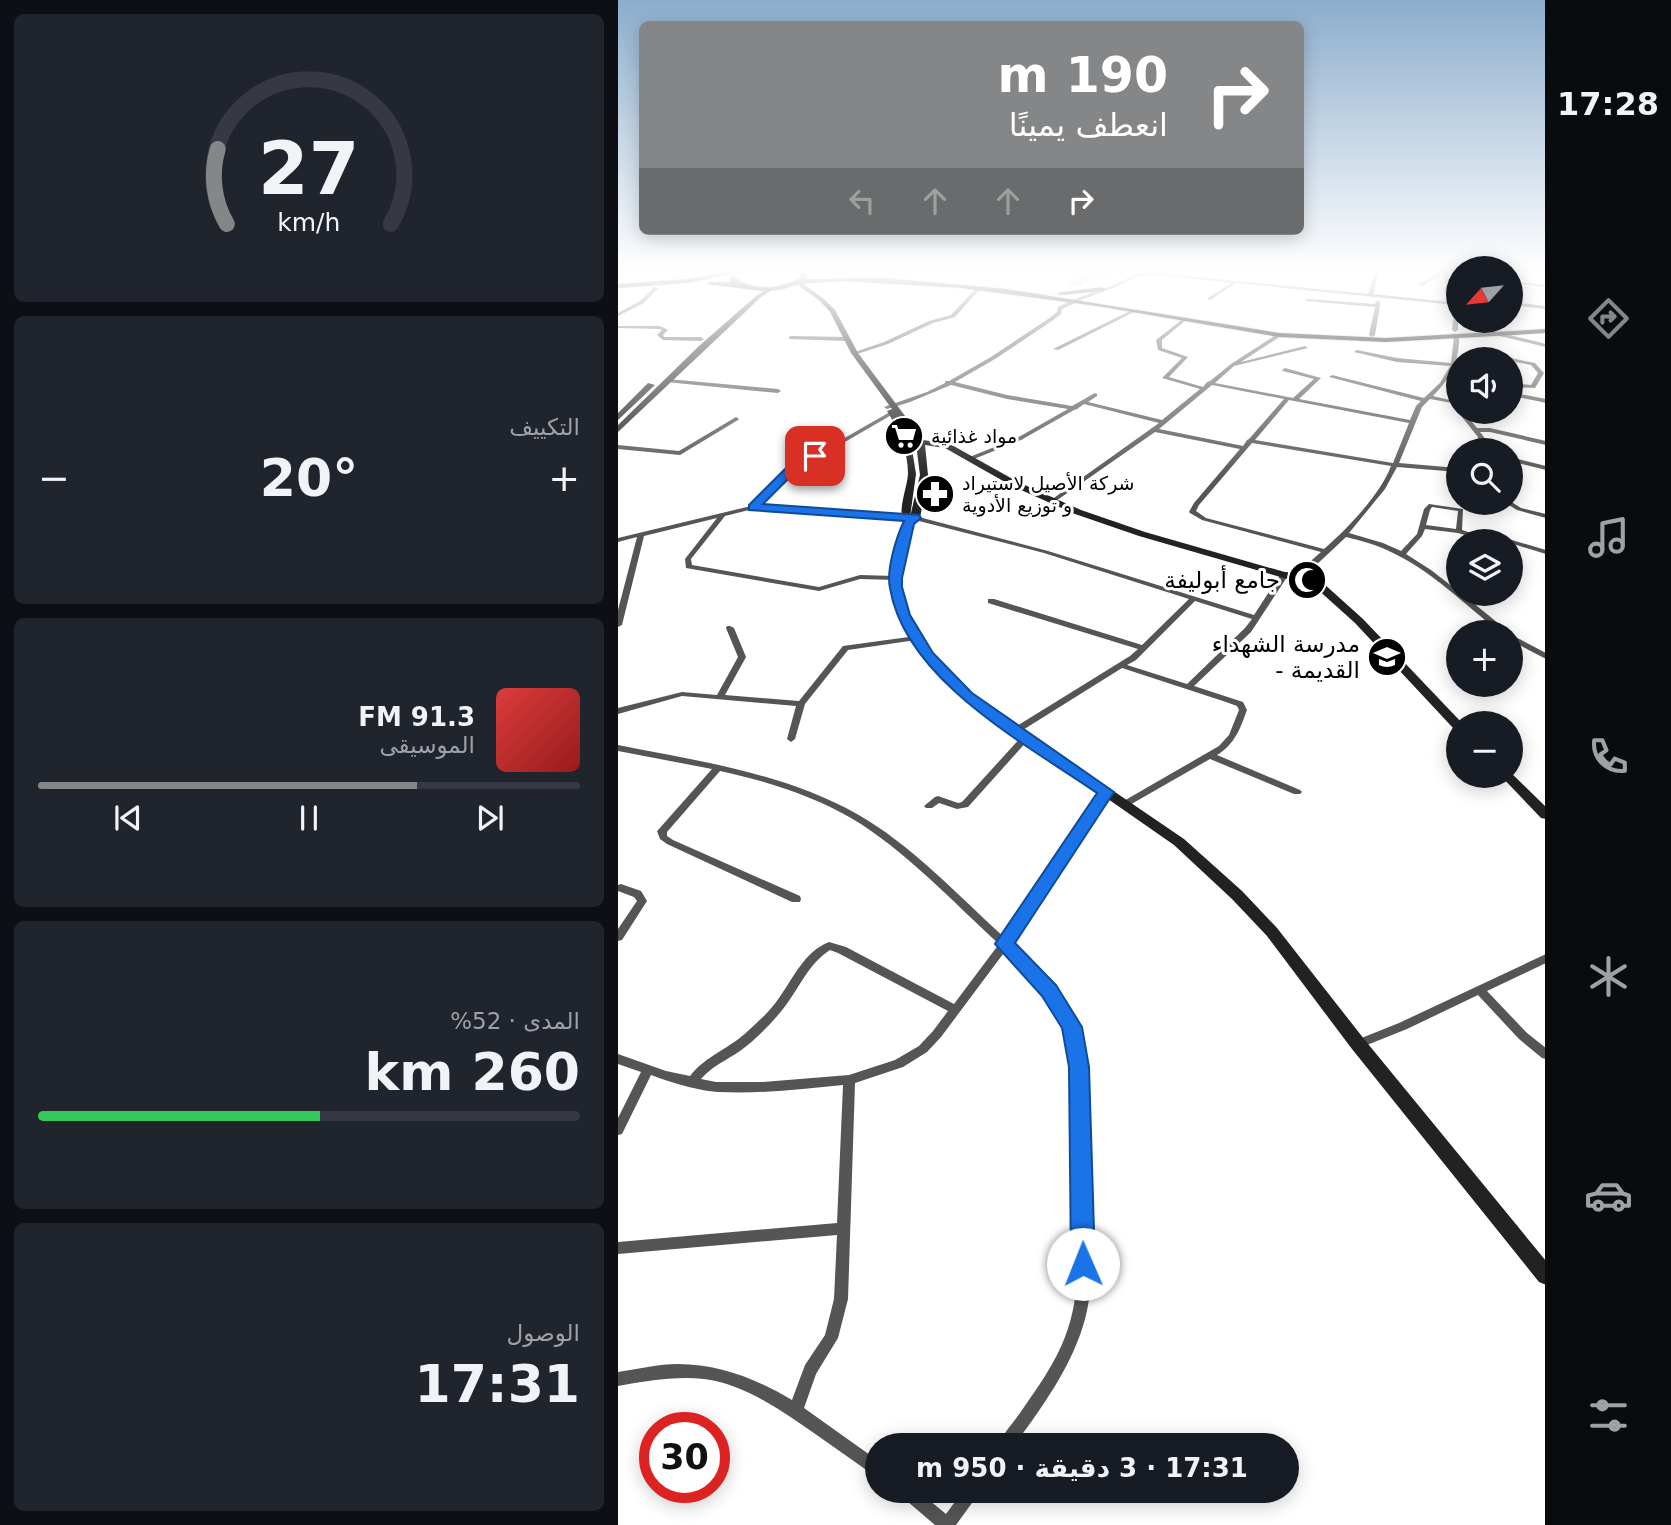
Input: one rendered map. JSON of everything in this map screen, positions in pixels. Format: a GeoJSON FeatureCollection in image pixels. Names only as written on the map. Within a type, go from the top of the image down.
{"type":"FeatureCollection","features":[{"type":"Feature","properties":{"kind":"main road"},"geometry":{"type":"LineString","coordinates":[[1346,339],[1371,339]]}},
{"type":"Feature","properties":{"kind":"street"},"geometry":{"type":"LineString","coordinates":[[619,415],[701,339]]}},
{"type":"Feature","properties":{"kind":"street"},"geometry":{"type":"LineString","coordinates":[[618,430],[713,339]]}},
{"type":"Feature","properties":{"kind":"street"},"geometry":{"type":"LineString","coordinates":[[846,339],[891,407],[920,441],[924,475],[909,519],[895,578],[903,615],[916,638],[956,687],[1179,842],[1237,895],[1272,932],[1358,1044],[1545,1276]]}},
{"type":"Feature","properties":{"kind":"street"},"geometry":{"type":"LineString","coordinates":[[855,353],[894,339]]}},
{"type":"Feature","properties":{"kind":"street"},"geometry":{"type":"LineString","coordinates":[[753,507],[799,463],[878,423],[891,407],[947,383],[1017,339]]}},
{"type":"Feature","properties":{"kind":"street"},"geometry":{"type":"LineString","coordinates":[[1056,349],[1076,339]]}},
{"type":"Feature","properties":{"kind":"street"},"geometry":{"type":"LineString","coordinates":[[1160,339],[1160,349],[1185,357],[1165,378],[1202,388]]}},
{"type":"Feature","properties":{"kind":"street"},"geometry":{"type":"LineString","coordinates":[[1053,501],[1154,430],[1202,388],[1273,339]]}},
{"type":"Feature","properties":{"kind":"street"},"geometry":{"type":"LineString","coordinates":[[1517,339],[1545,346]]}},
{"type":"Feature","properties":{"kind":"street"},"geometry":{"type":"LineString","coordinates":[[1525,339],[1528,342]]}},
{"type":"Feature","properties":{"kind":"street"},"geometry":{"type":"LineString","coordinates":[[1523,347],[1528,342]]}},
{"type":"Feature","properties":{"kind":"street"},"geometry":{"type":"LineString","coordinates":[[1233,365],[1305,348]]}},
{"type":"Feature","properties":{"kind":"street"},"geometry":{"type":"LineString","coordinates":[[1356,352],[1397,360],[1446,364]]}},
{"type":"Feature","properties":{"kind":"street"},"geometry":{"type":"LineString","coordinates":[[1523,364],[1538,368],[1543,376],[1533,387],[1523,386]]}},
{"type":"Feature","properties":{"kind":"street"},"geometry":{"type":"LineString","coordinates":[[1285,370],[1318,378],[1292,398],[1249,441],[1192,512],[1204,519],[1327,552]]}},
{"type":"Feature","properties":{"kind":"street"},"geometry":{"type":"LineString","coordinates":[[1332,377],[1446,403]]}},
{"type":"Feature","properties":{"kind":"street"},"geometry":{"type":"LineString","coordinates":[[1298,577],[1345,534],[1383,488],[1419,406],[1446,377]]}},
{"type":"Feature","properties":{"kind":"street"},"geometry":{"type":"LineString","coordinates":[[668,381],[778,391]]}},
{"type":"Feature","properties":{"kind":"street"},"geometry":{"type":"LineString","coordinates":[[947,383],[1007,397],[1075,408]]}},
{"type":"Feature","properties":{"kind":"street"},"geometry":{"type":"LineString","coordinates":[[1209,383],[1412,422]]}},
{"type":"Feature","properties":{"kind":"street"},"geometry":{"type":"LineString","coordinates":[[969,458],[1019,439],[1095,395]]}},
{"type":"Feature","properties":{"kind":"street"},"geometry":{"type":"LineString","coordinates":[[1523,397],[1545,401]]}},
{"type":"Feature","properties":{"kind":"street"},"geometry":{"type":"LineString","coordinates":[[1083,402],[1163,422]]}},
{"type":"Feature","properties":{"kind":"street"},"geometry":{"type":"LineString","coordinates":[[891,407],[908,440],[913,470],[909,519]]}},
{"type":"Feature","properties":{"kind":"street"},"geometry":{"type":"LineString","coordinates":[[618,447],[680,453],[736,419]]}},
{"type":"Feature","properties":{"kind":"street"},"geometry":{"type":"LineString","coordinates":[[878,423],[899,424]]}},
{"type":"Feature","properties":{"kind":"street"},"geometry":{"type":"LineString","coordinates":[[1472,424],[1481,438]]}},
{"type":"Feature","properties":{"kind":"street"},"geometry":{"type":"LineString","coordinates":[[1154,430],[1243,448]]}},
{"type":"Feature","properties":{"kind":"street"},"geometry":{"type":"LineString","coordinates":[[1477,430],[1490,430],[1545,443]]}},
{"type":"Feature","properties":{"kind":"street"},"geometry":{"type":"LineString","coordinates":[[908,440],[946,446],[991,472],[1053,501],[1142,534],[1319,585],[1359,621],[1446,713]]}},
{"type":"Feature","properties":{"kind":"street"},"geometry":{"type":"LineString","coordinates":[[1249,441],[1395,465],[1446,469]]}},
{"type":"Feature","properties":{"kind":"street"},"geometry":{"type":"LineString","coordinates":[[1523,462],[1545,468]]}},
{"type":"Feature","properties":{"kind":"street"},"geometry":{"type":"LineString","coordinates":[[1402,554],[1420,535],[1428,507],[1436,505],[1461,510],[1459,529]]}},
{"type":"Feature","properties":{"kind":"street"},"geometry":{"type":"LineString","coordinates":[[618,540],[753,507],[909,519],[1046,552],[1257,618]]}},
{"type":"Feature","properties":{"kind":"street"},"geometry":{"type":"LineString","coordinates":[[1523,510],[1545,516]]}},
{"type":"Feature","properties":{"kind":"street"},"geometry":{"type":"LineString","coordinates":[[722,516],[689,559],[688,567],[819,589],[860,577],[895,578]]}},
{"type":"Feature","properties":{"kind":"street"},"geometry":{"type":"LineString","coordinates":[[1423,527],[1447,529]]}},
{"type":"Feature","properties":{"kind":"street"},"geometry":{"type":"LineString","coordinates":[[1345,534],[1402,554],[1429,572],[1488,620]]}},
{"type":"Feature","properties":{"kind":"street"},"geometry":{"type":"LineString","coordinates":[[618,623],[641,536]]}},
{"type":"Feature","properties":{"kind":"street"},"geometry":{"type":"LineString","coordinates":[[1523,545],[1545,552]]}},
{"type":"Feature","properties":{"kind":"street"},"geometry":{"type":"LineString","coordinates":[[1188,687],[1248,630],[1285,575]]}},
{"type":"Feature","properties":{"kind":"street"},"geometry":{"type":"LineString","coordinates":[[929,806],[938,799],[957,806],[965,805],[1020,734],[1122,666],[1194,598]]}},
{"type":"Feature","properties":{"kind":"street"},"geometry":{"type":"LineString","coordinates":[[991,601],[1143,648]]}},
{"type":"Feature","properties":{"kind":"street"},"geometry":{"type":"LineString","coordinates":[[720,697],[742,657],[730,628]]}},
{"type":"Feature","properties":{"kind":"street"},"geometry":{"type":"LineString","coordinates":[[791,739],[801,704],[846,648],[916,638]]}},
{"type":"Feature","properties":{"kind":"street"},"geometry":{"type":"LineString","coordinates":[[1523,644],[1545,657]]}},
{"type":"Feature","properties":{"kind":"street"},"geometry":{"type":"LineString","coordinates":[[1122,666],[1229,700],[1242,708],[1228,743],[1125,804]]}},
{"type":"Feature","properties":{"kind":"street"},"geometry":{"type":"LineString","coordinates":[[618,711],[682,694],[801,704]]}},
{"type":"Feature","properties":{"kind":"street"},"geometry":{"type":"LineString","coordinates":[[618,748],[718,768],[771,782],[856,817],[910,859],[1005,944],[1049,990],[1072,1027],[1079,1067],[1083,1264],[1078,1321],[1068,1347],[1048,1384],[1014,1433]]}},
{"type":"Feature","properties":{"kind":"street"},"geometry":{"type":"LineString","coordinates":[[1209,755],[1297,792]]}},
{"type":"Feature","properties":{"kind":"street"},"geometry":{"type":"LineString","coordinates":[[718,768],[662,831],[663,837],[796,899]]}},
{"type":"Feature","properties":{"kind":"street"},"geometry":{"type":"LineString","coordinates":[[1519,788],[1545,815]]}},
{"type":"Feature","properties":{"kind":"street"},"geometry":{"type":"LineString","coordinates":[[618,1059],[716,1087],[763,1087],[849,1080],[899,1064],[923,1049],[955,1010],[1005,944],[1106,792]]}},
{"type":"Feature","properties":{"kind":"street"},"geometry":{"type":"LineString","coordinates":[[618,937],[642,901],[638,894],[621,888]]}},
{"type":"Feature","properties":{"kind":"street"},"geometry":{"type":"LineString","coordinates":[[692,1082],[703,1066],[734,1049],[777,1009],[806,965],[817,952],[829,946],[843,950],[955,1010]]}},
{"type":"Feature","properties":{"kind":"street"},"geometry":{"type":"LineString","coordinates":[[1358,1044],[1545,958]]}},
{"type":"Feature","properties":{"kind":"street"},"geometry":{"type":"LineString","coordinates":[[1480,990],[1523,1036],[1545,1055]]}},
{"type":"Feature","properties":{"kind":"street"},"geometry":{"type":"LineString","coordinates":[[618,1130],[648,1069]]}},
{"type":"Feature","properties":{"kind":"street"},"geometry":{"type":"LineString","coordinates":[[795,1412],[810,1370],[831,1338],[838,1319],[842,1286],[849,1080]]}},
{"type":"Feature","properties":{"kind":"street"},"geometry":{"type":"LineString","coordinates":[[618,1248],[842,1229]]}},
{"type":"Feature","properties":{"kind":"street"},"geometry":{"type":"LineString","coordinates":[[618,1379],[677,1371],[702,1372],[750,1385],[795,1412],[865,1461]]}},
{"type":"Feature","properties":{"kind":"street"},"geometry":{"type":"LineString","coordinates":[[920,1503],[947,1525],[963,1503]]}},
{"type":"Feature","properties":{"kind":"place","name":"مواد غذائية"},"geometry":{"type":"Point","coordinates":[904,436]}},
{"type":"Feature","properties":{"kind":"place","name":"شركة الأصيل لاستيراد و توزيع الأدوية"},"geometry":{"type":"Point","coordinates":[935,494]}},
{"type":"Feature","properties":{"kind":"place","name":"جامع أبوليفة"},"geometry":{"type":"Point","coordinates":[1307,580]}},
{"type":"Feature","properties":{"kind":"place","name":"مدرسة الشهداء - القديمة"},"geometry":{"type":"Point","coordinates":[1387,657]}},
{"type":"Feature","properties":{"kind":"route"},"geometry":{"type":"LineString","coordinates":[[815,456],[790,470],[753,507],[915,518],[908,523],[895,578],[897,598],[903,615],[927,655],[967,696],[1106,792],[1005,944],[1049,990],[1067,1015],[1077,1047],[1083,1264]]}}]}
